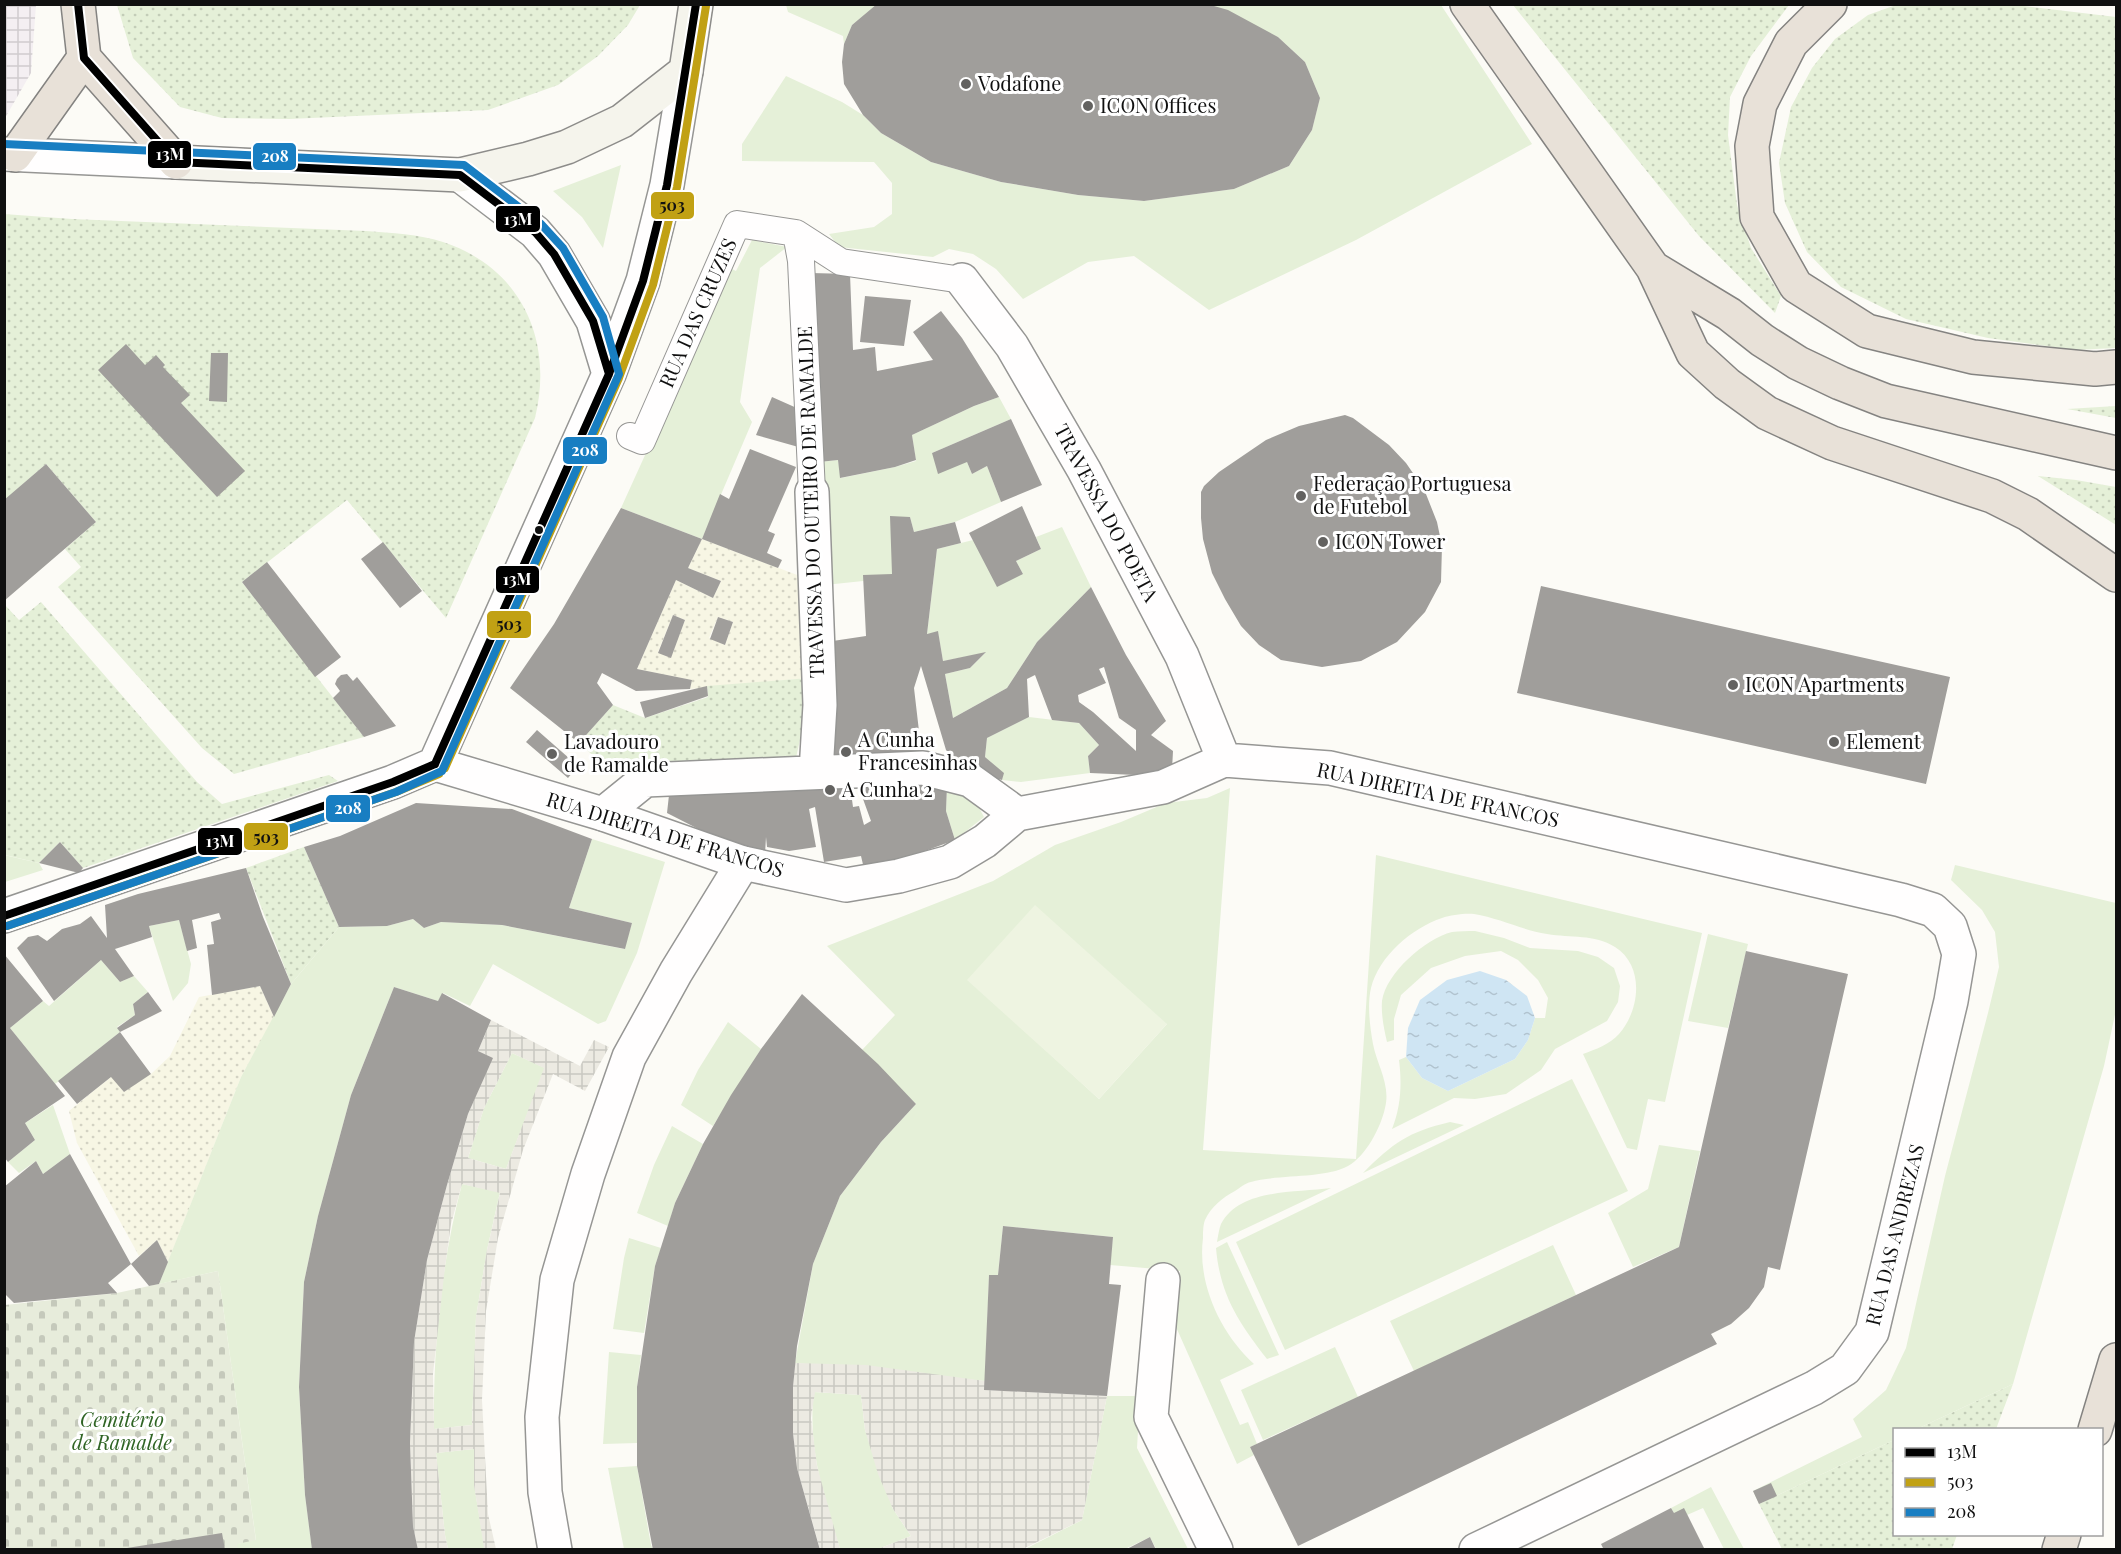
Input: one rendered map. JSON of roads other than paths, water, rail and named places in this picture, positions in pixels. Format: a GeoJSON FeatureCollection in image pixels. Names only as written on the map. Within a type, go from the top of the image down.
{"type":"FeatureCollection","features":[{"type":"Feature","properties":{"kind":"highway"},"geometry":{"type":"LineString","coordinates":[[78,4],[84,58],[176,162]]}},
{"type":"Feature","properties":{"kind":"highway"},"geometry":{"type":"LineString","coordinates":[[1467,4],[1653,268],[1693,353],[1727,384],[1767,413],[1832,443],[1992,496],[2028,514],[2116,575]]}},
{"type":"Feature","properties":{"kind":"highway"},"geometry":{"type":"LineString","coordinates":[[1830,4],[1791,43],[1760,104],[1752,146],[1757,217],[1796,286],[1867,331],[1972,357],[2095,369],[2116,367]]}},
{"type":"Feature","properties":{"kind":"highway"},"geometry":{"type":"LineString","coordinates":[[10,154],[84,58]]}},
{"type":"Feature","properties":{"kind":"highway"},"geometry":{"type":"LineString","coordinates":[[1653,268],[1729,314],[1762,340],[1798,363],[1840,383],[1886,401],[2116,453]]}},
{"type":"Feature","properties":{"kind":"highway"},"geometry":{"type":"LineString","coordinates":[[2097,1428],[2116,1360]]}},
{"type":"Feature","properties":{"kind":"main road"},"geometry":{"type":"LineString","coordinates":[[176,162],[460,175],[528,159],[576,143],[622,121],[686,71],[696,4]]}},
{"type":"Feature","properties":{"kind":"street"},"geometry":{"type":"LineString","coordinates":[[4,916],[393,782],[435,764],[609,374],[643,281],[667,185],[686,71]]}},
{"type":"Feature","properties":{"kind":"street"},"geometry":{"type":"LineString","coordinates":[[10,154],[176,162]]}},
{"type":"Feature","properties":{"kind":"street"},"geometry":{"type":"LineString","coordinates":[[460,175],[535,232],[554,254],[593,321],[609,374]]}},
{"type":"Feature","properties":{"kind":"street","name":"RUA DAS CRUZES"},"geometry":{"type":"LineString","coordinates":[[630,436],[642,441],[736,224],[796,233],[841,262],[962,280]]}},
{"type":"Feature","properties":{"kind":"street","name":"TRAVESSA DO OUTEIRO DE RAMALDE"},"geometry":{"type":"LineString","coordinates":[[796,233],[801,261],[820,705],[816,772]]}},
{"type":"Feature","properties":{"kind":"street","name":"TRAVESSA DO POETA"},"geometry":{"type":"LineString","coordinates":[[962,280],[1012,346],[1084,470],[1182,656],[1224,760]]}},
{"type":"Feature","properties":{"kind":"street","name":"RUA DIREITA DE FRANCOS"},"geometry":{"type":"LineString","coordinates":[[435,764],[603,814],[743,863],[846,885],[899,876],[950,862],[985,841],[1017,814],[1163,787],[1224,760],[1329,768],[1901,900]]}},
{"type":"Feature","properties":{"kind":"street"},"geometry":{"type":"LineString","coordinates":[[603,814],[645,780],[923,768],[970,780],[1017,814]]}},
{"type":"Feature","properties":{"kind":"street"},"geometry":{"type":"LineString","coordinates":[[555,1550],[545,1492],[542,1417],[557,1280],[588,1174],[629,1057],[676,972],[743,863]]}},
{"type":"Feature","properties":{"kind":"street","name":"RUA DAS ANDREZAS"},"geometry":{"type":"LineString","coordinates":[[1476,1550],[1814,1388],[1845,1369],[1872,1332],[1951,1001],[1959,954],[1950,926],[1933,910],[1901,900]]}},
{"type":"Feature","properties":{"kind":"street"},"geometry":{"type":"LineString","coordinates":[[1163,1280],[1151,1417],[1216,1550]]}},
{"type":"Feature","properties":{"kind":"water"},"geometry":{"type":"Polygon","coordinates":[[[1480,971],[1506,980],[1527,996],[1535,1018],[1528,1040],[1515,1059],[1448,1091],[1422,1078],[1406,1057],[1408,1028],[1420,1000],[1447,980],[1480,971]]]}},
{"type":"Feature","properties":{"kind":"place","name":"Vodafone"},"geometry":{"type":"Point","coordinates":[966,84]}},
{"type":"Feature","properties":{"kind":"place","name":"ICON Offices"},"geometry":{"type":"Point","coordinates":[1088,106]}},
{"type":"Feature","properties":{"kind":"place","name":"Federação Portuguesa de Futebol"},"geometry":{"type":"Point","coordinates":[1301,496]}},
{"type":"Feature","properties":{"kind":"place","name":"ICON Tower"},"geometry":{"type":"Point","coordinates":[1323,542]}},
{"type":"Feature","properties":{"kind":"place","name":"ICON Apartments"},"geometry":{"type":"Point","coordinates":[1733,685]}},
{"type":"Feature","properties":{"kind":"place","name":"Element"},"geometry":{"type":"Point","coordinates":[1834,742]}},
{"type":"Feature","properties":{"kind":"place","name":"A Cunha Francesinhas"},"geometry":{"type":"Point","coordinates":[846,752]}},
{"type":"Feature","properties":{"kind":"place","name":"Lavadouro de Ramalde"},"geometry":{"type":"Point","coordinates":[552,754]}},
{"type":"Feature","properties":{"kind":"place","name":"A Cunha 2"},"geometry":{"type":"Point","coordinates":[830,790]}},
{"type":"Feature","properties":{"kind":"park label","name":"Cemitério de Ramalde"},"geometry":{"type":"Point","coordinates":[122,1432]}}]}
